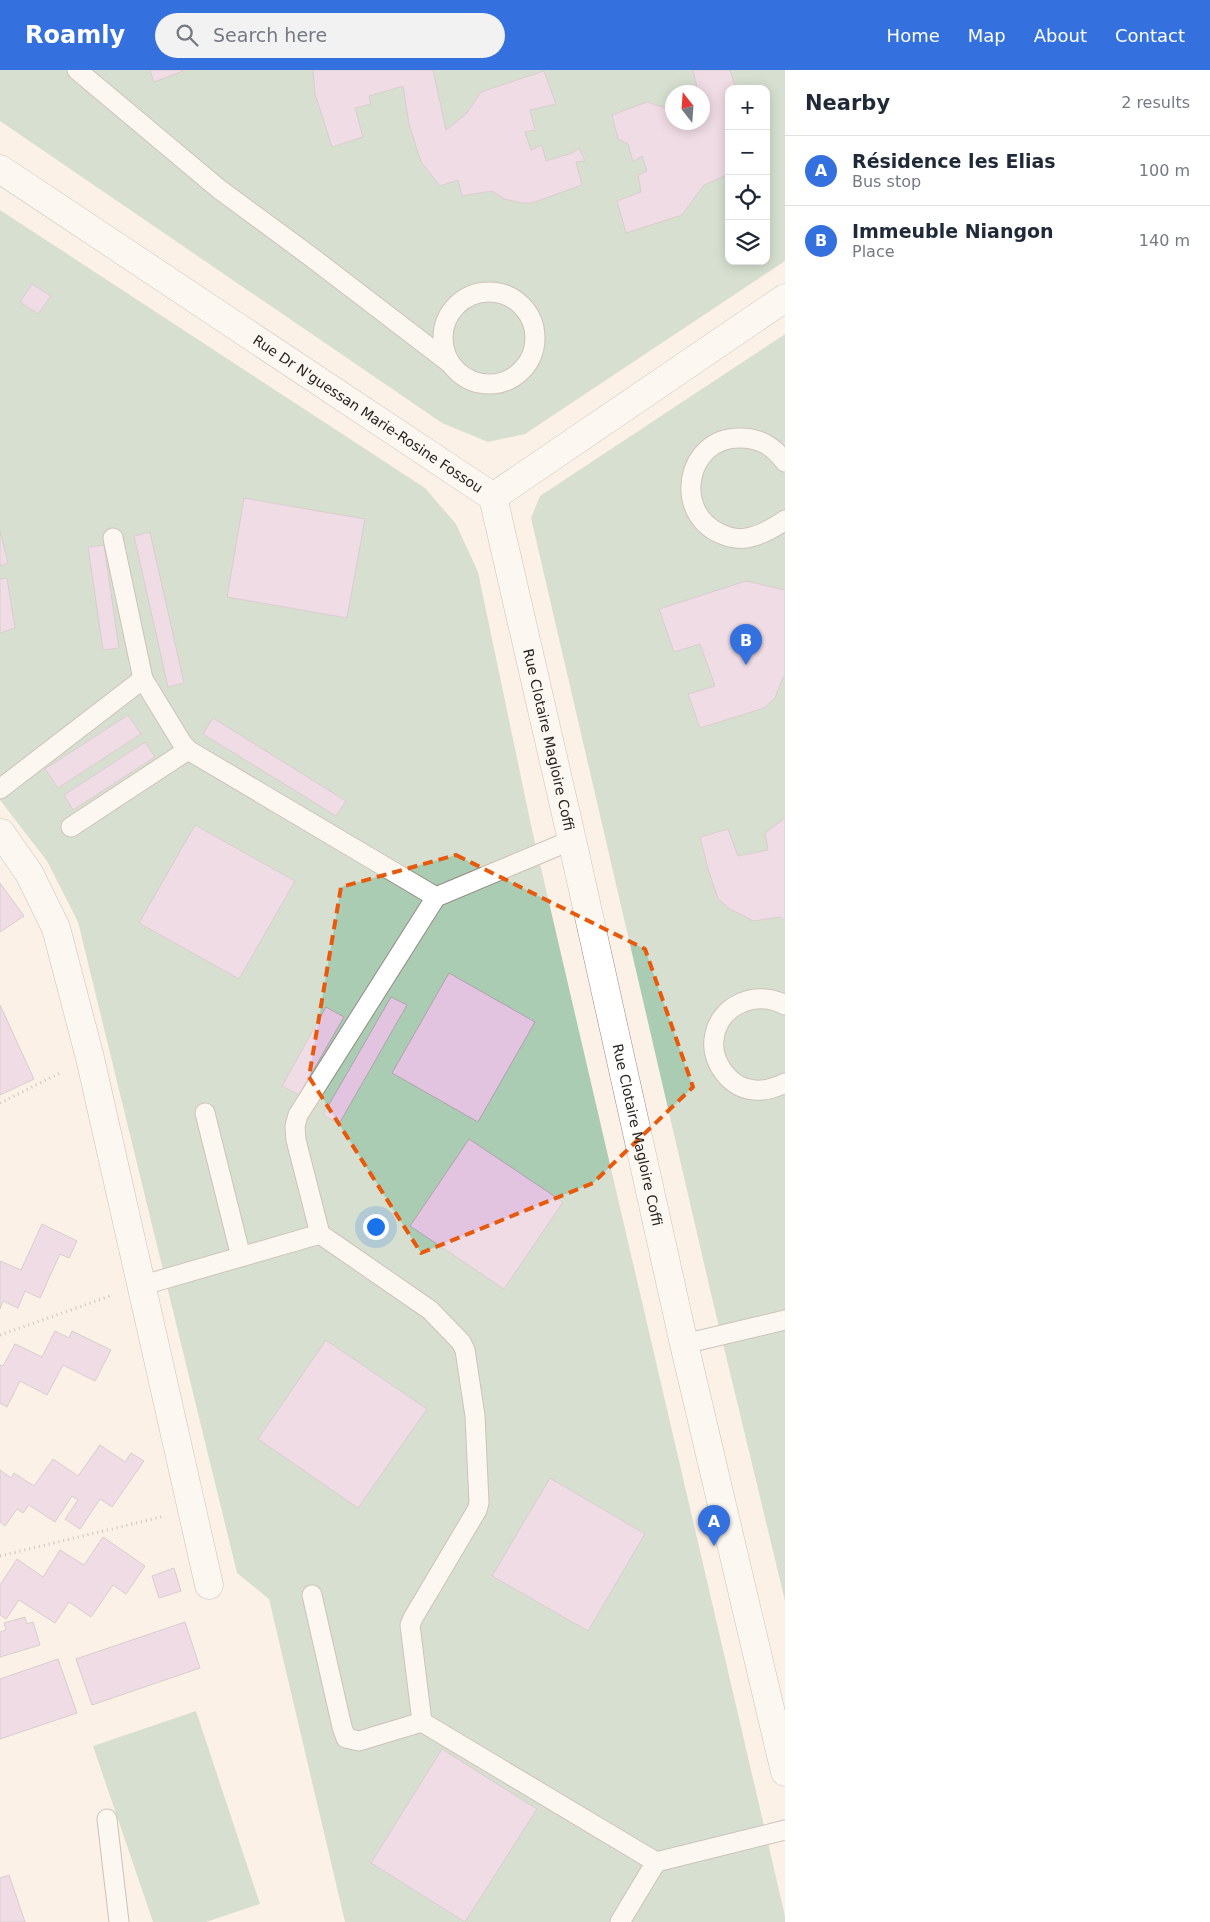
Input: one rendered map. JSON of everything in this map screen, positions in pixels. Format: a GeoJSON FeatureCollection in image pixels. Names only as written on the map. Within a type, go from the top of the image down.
{"type":"FeatureCollection","features":[{"type":"Feature","properties":{"kind":"street","name":"Rue Dr N'guessan Marie-Rosine Fossou"},"geometry":{"type":"LineString","coordinates":[[0,169],[493,497],[785,298]]}},
{"type":"Feature","properties":{"kind":"street","name":"Rue Clotaire Magloire Coffi"},"geometry":{"type":"LineString","coordinates":[[493,497],[572,840],[684,1344],[785,1772]]}},
{"type":"Feature","properties":{"kind":"street"},"geometry":{"type":"LineString","coordinates":[[0,832],[30,873],[56,928],[90,1058],[209,1585]]}},
{"type":"Feature","properties":{"kind":"lane"},"geometry":{"type":"LineString","coordinates":[[77,70],[219,189],[451,364],[464,376],[480,383],[499,383],[516,376],[528,363],[535,346],[534,328],[528,312],[515,299],[498,292],[479,292],[463,300],[450,312],[443,329],[444,348],[451,364]]}},
{"type":"Feature","properties":{"kind":"lane"},"geometry":{"type":"LineString","coordinates":[[785,462],[770,446],[752,438],[732,438],[713,445],[699,459],[691,477],[691,497],[698,516],[712,530],[730,538],[750,538],[769,531],[785,520]]}},
{"type":"Feature","properties":{"kind":"lane"},"geometry":{"type":"LineString","coordinates":[[113,538],[143,679],[188,750],[436,897]]}},
{"type":"Feature","properties":{"kind":"lane"},"geometry":{"type":"LineString","coordinates":[[0,790],[143,679]]}},
{"type":"Feature","properties":{"kind":"lane"},"geometry":{"type":"LineString","coordinates":[[71,827],[188,750]]}},
{"type":"Feature","properties":{"kind":"lane"},"geometry":{"type":"LineString","coordinates":[[422,1722],[410,1625],[412,1618],[477,1510],[479,1503],[475,1416],[465,1350],[453,1332],[430,1310],[320,1234],[296,1140],[295,1126],[298,1115],[436,897],[572,840]]}},
{"type":"Feature","properties":{"kind":"lane"},"geometry":{"type":"LineString","coordinates":[[785,1005],[766,998],[748,1000],[732,1007],[720,1021],[714,1038],[715,1056],[723,1073],[737,1085],[754,1090],[772,1089],[785,1083]]}},
{"type":"Feature","properties":{"kind":"lane"},"geometry":{"type":"LineString","coordinates":[[205,1113],[241,1257]]}},
{"type":"Feature","properties":{"kind":"lane"},"geometry":{"type":"LineString","coordinates":[[140,1286],[320,1234]]}},
{"type":"Feature","properties":{"kind":"lane"},"geometry":{"type":"LineString","coordinates":[[684,1344],[785,1320]]}},
{"type":"Feature","properties":{"kind":"lane"},"geometry":{"type":"LineString","coordinates":[[312,1595],[346,1738],[359,1741],[422,1722],[656,1862],[785,1830]]}},
{"type":"Feature","properties":{"kind":"lane"},"geometry":{"type":"LineString","coordinates":[[107,1820],[119,1922]]}},
{"type":"Feature","properties":{"kind":"lane"},"geometry":{"type":"LineString","coordinates":[[620,1922],[656,1862]]}},
{"type":"Feature","properties":{"kind":"path"},"geometry":{"type":"LineString","coordinates":[[0,1103],[90,1058]]}},
{"type":"Feature","properties":{"kind":"path"},"geometry":{"type":"LineString","coordinates":[[0,1335],[140,1286]]}},
{"type":"Feature","properties":{"kind":"path"},"geometry":{"type":"LineString","coordinates":[[0,1556],[192,1510]]}},
{"type":"Feature","properties":{"kind":"highlighted area"},"geometry":{"type":"Polygon","coordinates":[[[456,855],[645,949],[693,1087],[593,1183],[421,1253],[309,1077],[341,887],[456,855]]]}},
{"type":"Feature","properties":{"kind":"green space"},"geometry":{"type":"Polygon","coordinates":[[[0,70],[785,70],[785,261],[525,434],[488,442],[442,423],[0,121],[0,70]]]}},
{"type":"Feature","properties":{"kind":"green space"},"geometry":{"type":"Polygon","coordinates":[[[0,210],[425,488],[456,524],[478,572],[531,825],[785,1922],[345,1922],[269,1599],[237,1573],[78,922],[47,861],[0,800],[0,210]]]}},
{"type":"Feature","properties":{"kind":"green space"},"geometry":{"type":"Polygon","coordinates":[[[785,334],[785,1601],[712,1298],[531,518],[540,496],[785,334]]]}},
{"type":"Feature","properties":{"kind":"green space"},"geometry":{"type":"Polygon","coordinates":[[[196,1711],[260,1904],[206,1922],[153,1922],[93,1746],[196,1711]]]}},
{"type":"Feature","properties":{"kind":"building"},"geometry":{"type":"Polygon","coordinates":[[[150,70],[182,70],[183,71],[154,82],[150,70]]]}},
{"type":"Feature","properties":{"kind":"building"},"geometry":{"type":"Polygon","coordinates":[[[313,70],[433,70],[446,130],[466,114],[481,92],[544,71],[556,104],[530,110],[535,130],[525,132],[531,150],[542,145],[546,161],[572,153],[579,148],[585,161],[576,162],[582,185],[532,203],[521,203],[504,199],[492,191],[462,196],[458,180],[440,186],[421,162],[409,124],[403,86],[369,96],[371,104],[355,108],[363,137],[332,147],[315,94],[313,70]]]}},
{"type":"Feature","properties":{"kind":"building"},"geometry":{"type":"Polygon","coordinates":[[[693,70],[730,70],[735,85],[725,85],[725,176],[704,185],[682,215],[626,233],[617,201],[641,192],[638,175],[647,171],[642,156],[633,162],[628,144],[618,139],[612,115],[647,102],[665,108],[665,130],[710,130],[710,85],[696,85],[693,70]]]}},
{"type":"Feature","properties":{"kind":"building"},"geometry":{"type":"Polygon","coordinates":[[[32,284],[51,296],[38,314],[20,302],[32,284]]]}},
{"type":"Feature","properties":{"kind":"building"},"geometry":{"type":"Polygon","coordinates":[[[244,498],[365,519],[347,618],[227,597],[244,498]]]}},
{"type":"Feature","properties":{"kind":"building"},"geometry":{"type":"Polygon","coordinates":[[[0,531],[8,563],[0,566],[0,531]]]}},
{"type":"Feature","properties":{"kind":"building"},"geometry":{"type":"Polygon","coordinates":[[[150,532],[184,683],[168,687],[134,536],[150,532]]]}},
{"type":"Feature","properties":{"kind":"building"},"geometry":{"type":"Polygon","coordinates":[[[104,545],[119,648],[103,650],[88,547],[104,545]]]}},
{"type":"Feature","properties":{"kind":"building"},"geometry":{"type":"Polygon","coordinates":[[[7,578],[15,628],[0,633],[0,579],[7,578]]]}},
{"type":"Feature","properties":{"kind":"building"},"geometry":{"type":"Polygon","coordinates":[[[746,581],[785,590],[785,677],[783,677],[775,698],[764,708],[700,728],[688,694],[715,686],[700,644],[674,652],[659,609],[746,581]]]}},
{"type":"Feature","properties":{"kind":"building"},"geometry":{"type":"Polygon","coordinates":[[[128,715],[141,734],[58,788],[45,769],[128,715]]]}},
{"type":"Feature","properties":{"kind":"building"},"geometry":{"type":"Polygon","coordinates":[[[213,718],[346,801],[336,816],[203,734],[213,718]]]}},
{"type":"Feature","properties":{"kind":"building"},"geometry":{"type":"Polygon","coordinates":[[[145,742],[155,757],[73,810],[64,795],[145,742]]]}},
{"type":"Feature","properties":{"kind":"building"},"geometry":{"type":"Polygon","coordinates":[[[785,818],[785,921],[780,917],[753,921],[730,909],[718,899],[700,837],[728,829],[738,856],[768,850],[765,833],[785,818]]]}},
{"type":"Feature","properties":{"kind":"building"},"geometry":{"type":"Polygon","coordinates":[[[195,825],[295,881],[239,979],[139,923],[195,825]]]}},
{"type":"Feature","properties":{"kind":"building"},"geometry":{"type":"Polygon","coordinates":[[[0,883],[24,916],[0,932],[0,883]]]}},
{"type":"Feature","properties":{"kind":"building"},"geometry":{"type":"Polygon","coordinates":[[[449,973],[535,1022],[478,1122],[392,1073],[449,973]]]}},
{"type":"Feature","properties":{"kind":"building"},"geometry":{"type":"Polygon","coordinates":[[[391,997],[407,1005],[339,1124],[323,1115],[391,997]]]}},
{"type":"Feature","properties":{"kind":"building"},"geometry":{"type":"Polygon","coordinates":[[[0,1005],[34,1079],[0,1095],[0,1005]]]}},
{"type":"Feature","properties":{"kind":"building"},"geometry":{"type":"Polygon","coordinates":[[[326,1007],[344,1017],[299,1095],[282,1086],[326,1007]]]}},
{"type":"Feature","properties":{"kind":"building"},"geometry":{"type":"Polygon","coordinates":[[[469,1139],[563,1202],[504,1289],[410,1226],[469,1139]]]}},
{"type":"Feature","properties":{"kind":"building"},"geometry":{"type":"Polygon","coordinates":[[[42,1224],[77,1241],[69,1258],[60,1254],[40,1298],[25,1291],[18,1308],[3,1301],[0,1309],[0,1261],[21,1270],[42,1224]]]}},
{"type":"Feature","properties":{"kind":"building"},"geometry":{"type":"Polygon","coordinates":[[[55,1331],[69,1338],[72,1331],[111,1350],[95,1381],[63,1365],[47,1395],[20,1381],[7,1407],[0,1403],[0,1365],[3,1366],[15,1344],[42,1357],[55,1331]]]}},
{"type":"Feature","properties":{"kind":"building"},"geometry":{"type":"Polygon","coordinates":[[[326,1340],[427,1409],[358,1508],[258,1439],[326,1340]]]}},
{"type":"Feature","properties":{"kind":"building"},"geometry":{"type":"Polygon","coordinates":[[[100,1445],[125,1462],[131,1453],[144,1461],[112,1507],[100,1499],[80,1529],[65,1519],[78,1500],[72,1496],[55,1522],[29,1505],[23,1513],[17,1509],[5,1526],[0,1522],[0,1470],[11,1478],[14,1473],[34,1486],[53,1459],[78,1476],[100,1445]]]}},
{"type":"Feature","properties":{"kind":"building"},"geometry":{"type":"Polygon","coordinates":[[[550,1478],[645,1534],[588,1631],[492,1576],[550,1478]]]}},
{"type":"Feature","properties":{"kind":"building"},"geometry":{"type":"Polygon","coordinates":[[[103,1537],[145,1566],[126,1594],[113,1585],[91,1617],[69,1602],[55,1623],[19,1600],[6,1619],[0,1615],[0,1585],[17,1559],[43,1577],[60,1550],[84,1565],[103,1537]]]}},
{"type":"Feature","properties":{"kind":"building"},"geometry":{"type":"Polygon","coordinates":[[[174,1568],[181,1591],[159,1598],[152,1576],[174,1568]]]}},
{"type":"Feature","properties":{"kind":"building"},"geometry":{"type":"Polygon","coordinates":[[[25,1617],[27,1624],[33,1622],[40,1645],[0,1657],[0,1632],[6,1630],[4,1623],[25,1617]]]}},
{"type":"Feature","properties":{"kind":"building"},"geometry":{"type":"Polygon","coordinates":[[[185,1622],[200,1668],[92,1705],[76,1659],[185,1622]]]}},
{"type":"Feature","properties":{"kind":"building"},"geometry":{"type":"Polygon","coordinates":[[[58,1659],[77,1713],[0,1739],[0,1679],[58,1659]]]}},
{"type":"Feature","properties":{"kind":"building"},"geometry":{"type":"Polygon","coordinates":[[[442,1749],[537,1809],[465,1922],[371,1863],[442,1749]]]}},
{"type":"Feature","properties":{"kind":"building"},"geometry":{"type":"Polygon","coordinates":[[[9,1875],[25,1922],[0,1922],[0,1878],[9,1875]]]}},
{"type":"Feature","properties":{"kind":"place","name":"Immeuble Niangon"},"geometry":{"type":"Point","coordinates":[746,665]}},
{"type":"Feature","properties":{"kind":"place","name":"Résidence les Elias"},"geometry":{"type":"Point","coordinates":[714,1546]}}]}
